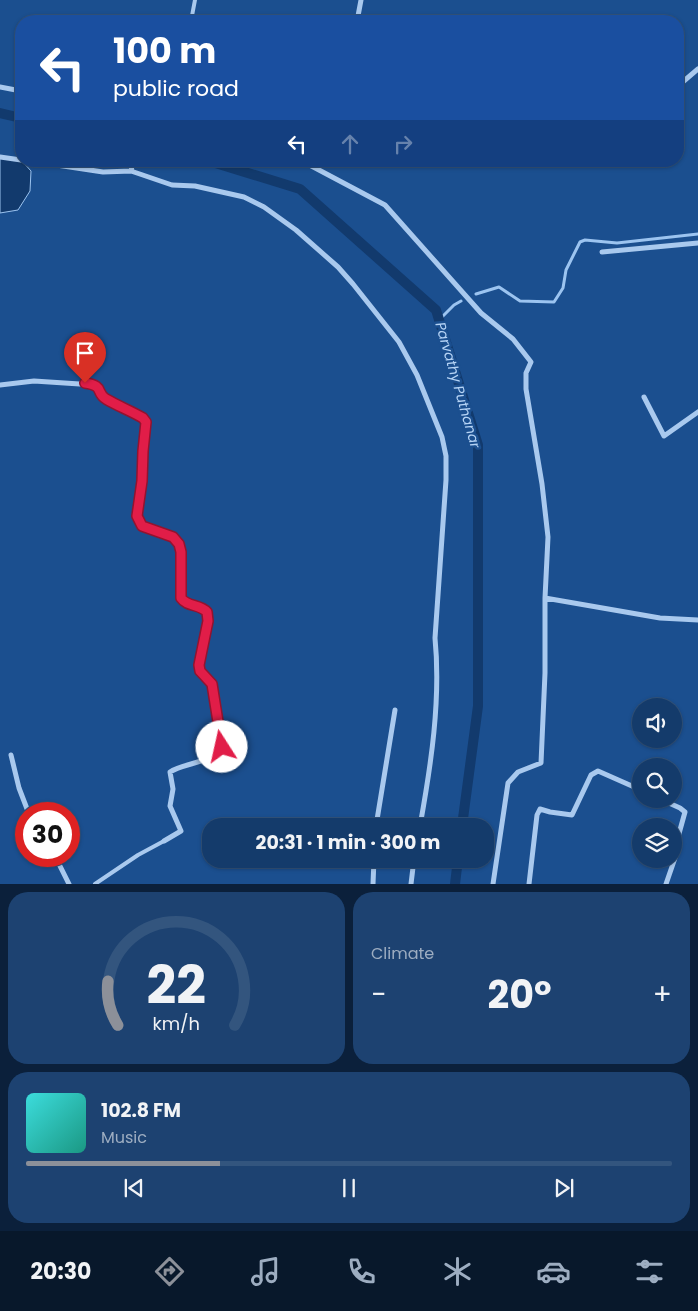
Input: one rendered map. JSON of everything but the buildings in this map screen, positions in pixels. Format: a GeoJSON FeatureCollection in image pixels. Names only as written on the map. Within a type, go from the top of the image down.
{"type":"FeatureCollection","features":[{"type":"Feature","properties":{"kind":"street"},"geometry":{"type":"LineString","coordinates":[[358,15],[361,0]]}},
{"type":"Feature","properties":{"kind":"street"},"geometry":{"type":"LineString","coordinates":[[684,81],[698,69]]}},
{"type":"Feature","properties":{"kind":"street"},"geometry":{"type":"LineString","coordinates":[[0,87],[15,90]]}},
{"type":"Feature","properties":{"kind":"street"},"geometry":{"type":"LineString","coordinates":[[0,157],[15,159]]}},
{"type":"Feature","properties":{"kind":"street"},"geometry":{"type":"LineString","coordinates":[[70,167],[103,172],[131,171],[172,185],[195,186],[244,197],[264,207],[284,221],[338,267],[399,342],[417,374],[442,437],[447,468],[434,638],[438,666],[429,773],[421,818]]}},
{"type":"Feature","properties":{"kind":"street"},"geometry":{"type":"LineString","coordinates":[[131,171],[132,167]]}},
{"type":"Feature","properties":{"kind":"street"},"geometry":{"type":"LineString","coordinates":[[314,167],[385,204],[482,313],[513,339],[530,359],[531,365],[525,376],[526,390],[547,519],[546,673],[541,763],[518,772],[508,783],[493,884]]}},
{"type":"Feature","properties":{"kind":"street"},"geometry":{"type":"LineString","coordinates":[[602,252],[698,243]]}},
{"type":"Feature","properties":{"kind":"street"},"geometry":{"type":"LineString","coordinates":[[0,384],[34,381],[95,385],[99,387],[104,398],[143,418],[146,422],[143,451],[144,471],[136,510],[137,518],[142,526],[173,537],[177,541],[181,550],[181,598],[185,603],[203,608],[207,612],[208,621],[199,665],[200,671],[212,684],[222,744],[220,752],[215,756],[170,772],[173,789],[170,806],[181,831],[164,841]]}},
{"type":"Feature","properties":{"kind":"street"},"geometry":{"type":"LineString","coordinates":[[644,397],[664,436],[698,412]]}},
{"type":"Feature","properties":{"kind":"street"},"geometry":{"type":"LineString","coordinates":[[545,598],[660,618],[698,620]]}},
{"type":"Feature","properties":{"kind":"street"},"geometry":{"type":"LineString","coordinates":[[377,818],[394,710]]}},
{"type":"Feature","properties":{"kind":"street"},"geometry":{"type":"LineString","coordinates":[[11,755],[25,802]]}},
{"type":"Feature","properties":{"kind":"street"},"geometry":{"type":"LineString","coordinates":[[529,884],[537,815],[540,809],[572,815],[591,775],[598,771],[632,786]]}},
{"type":"Feature","properties":{"kind":"street"},"geometry":{"type":"LineString","coordinates":[[666,884],[675,858],[677,841],[685,812],[680,808]]}},
{"type":"Feature","properties":{"kind":"street"},"geometry":{"type":"LineString","coordinates":[[60,867],[69,884]]}},
{"type":"Feature","properties":{"kind":"street"},"geometry":{"type":"LineString","coordinates":[[373,884],[374,868]]}},
{"type":"Feature","properties":{"kind":"street"},"geometry":{"type":"LineString","coordinates":[[411,884],[413,868]]}},
{"type":"Feature","properties":{"kind":"lane"},"geometry":{"type":"LineString","coordinates":[[192,15],[194,0]]}},
{"type":"Feature","properties":{"kind":"lane"},"geometry":{"type":"LineString","coordinates":[[95,884],[138,855],[164,841]]}},
{"type":"Feature","properties":{"kind":"water"},"geometry":{"type":"Polygon","coordinates":[[[0,158],[15,160],[15,167],[27,167],[31,171],[30,191],[18,210],[0,213],[0,158]]]}},
{"type":"Feature","properties":{"kind":"waterway","name":"Parvathy Puthanar"},"geometry":{"type":"LineString","coordinates":[[0,113],[15,117]]}},
{"type":"Feature","properties":{"kind":"waterway","name":"Parvathy Puthanar"},"geometry":{"type":"LineString","coordinates":[[228,167],[300,189],[436,310],[478,445],[478,706],[463,818]]}},
{"type":"Feature","properties":{"kind":"waterway"},"geometry":{"type":"LineString","coordinates":[[476,294],[499,287],[520,301],[554,302],[563,288],[566,270],[580,242],[585,240],[617,243],[698,234]]}},
{"type":"Feature","properties":{"kind":"waterway"},"geometry":{"type":"LineString","coordinates":[[439,320],[454,305],[461,301]]}},
{"type":"Feature","properties":{"kind":"waterway","name":"Parvathy Puthanar"},"geometry":{"type":"LineString","coordinates":[[455,884],[457,868]]}},
{"type":"Feature","properties":{"kind":"route"},"geometry":{"type":"LineString","coordinates":[[85,383],[99,387],[104,398],[143,418],[146,422],[143,451],[144,471],[136,510],[137,518],[142,526],[173,537],[177,541],[181,550],[182,601],[203,608],[207,612],[208,621],[199,665],[200,671],[212,684],[222,747]]}}]}
